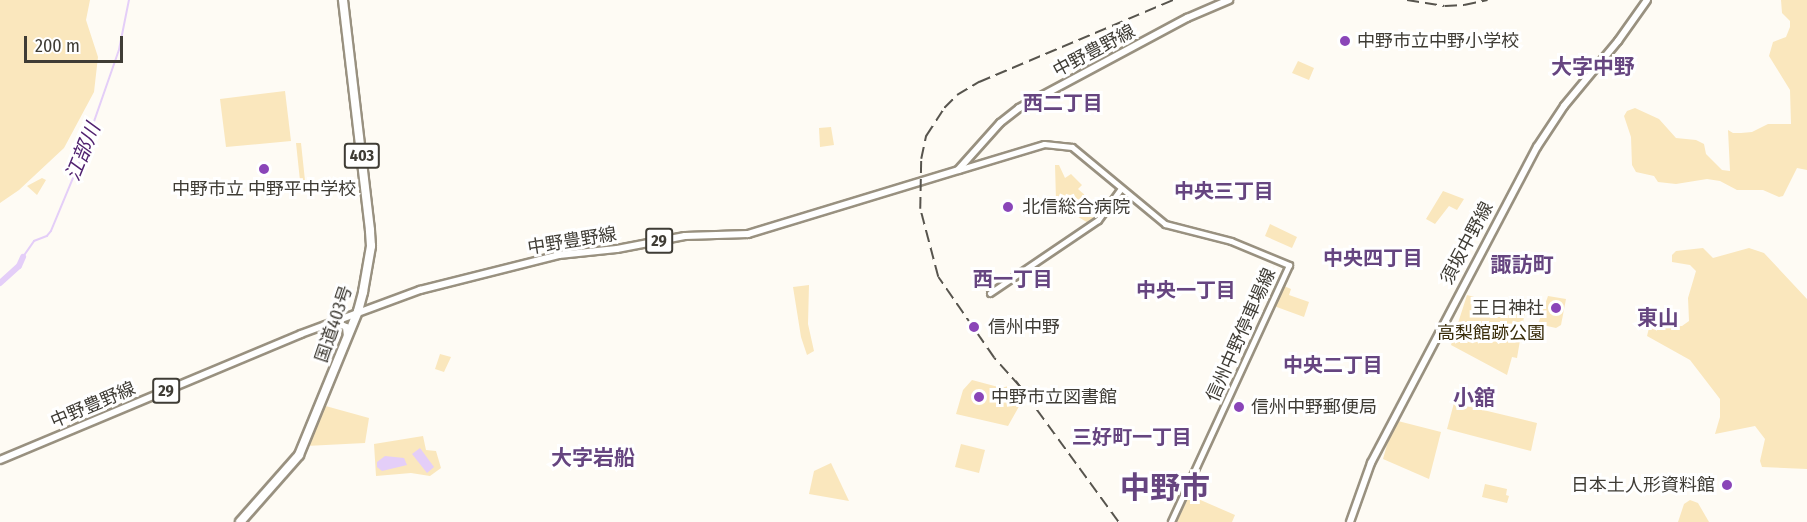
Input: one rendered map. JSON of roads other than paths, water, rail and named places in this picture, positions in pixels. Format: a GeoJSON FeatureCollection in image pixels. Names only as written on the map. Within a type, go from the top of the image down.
{"type":"FeatureCollection","features":[{"type":"Feature","properties":{"kind":"highway","name":"国道403号"},"geometry":{"type":"LineString","coordinates":[[240,522],[299,455],[358,311],[371,246],[343,0]]}},
{"type":"Feature","properties":{"kind":"main road","name":"中野豊野線"},"geometry":{"type":"LineString","coordinates":[[0,460],[358,311],[420,290],[559,255],[617,249],[685,236],[737,236],[756,232],[958,170],[1000,123],[1019,108],[1196,13],[1229,0]]}},
{"type":"Feature","properties":{"kind":"main road","name":"須坂中野線"},"geometry":{"type":"LineString","coordinates":[[1350,522],[1371,463],[1537,147],[1564,105],[1618,41],[1647,0]]}},
{"type":"Feature","properties":{"kind":"main road","name":"信州中野停車場線"},"geometry":{"type":"LineString","coordinates":[[958,170],[1044,144],[1062,144],[1079,150],[1165,224],[1231,241],[1289,265],[1171,522]]}},
{"type":"Feature","properties":{"kind":"main road"},"geometry":{"type":"LineString","coordinates":[[990,293],[1093,225],[1121,188]]}},
{"type":"Feature","properties":{"kind":"main road"},"geometry":{"type":"LineString","coordinates":[[331,322],[345,325],[347,337]]}},
{"type":"Feature","properties":{"kind":"waterway","name":"江部川"},"geometry":{"type":"LineString","coordinates":[[23,257],[34,241],[47,236],[51,231],[81,159],[119,50],[129,0]]}},
{"type":"Feature","properties":{"kind":"waterway","name":"江部川"},"geometry":{"type":"LineString","coordinates":[[0,283],[19,266],[23,257]]}},
{"type":"Feature","properties":{"kind":"railway"},"geometry":{"type":"LineString","coordinates":[[1020,387],[994,358],[938,277],[920,209],[921,159],[926,136],[944,108],[957,95],[979,82],[1173,0]]}},
{"type":"Feature","properties":{"kind":"railway"},"geometry":{"type":"LineString","coordinates":[[1407,0],[1445,6],[1487,0]]}},
{"type":"Feature","properties":{"kind":"railway"},"geometry":{"type":"LineString","coordinates":[[1016,381],[1119,522]]}},
{"type":"Feature","properties":{"kind":"place","name":"中野市立中野小学校"},"geometry":{"type":"Point","coordinates":[1345,41]}},
{"type":"Feature","properties":{"kind":"place","name":"中野市立 中野平中学校"},"geometry":{"type":"Point","coordinates":[264,169]}},
{"type":"Feature","properties":{"kind":"place","name":"北信総合病院"},"geometry":{"type":"Point","coordinates":[1008,207]}},
{"type":"Feature","properties":{"kind":"place","name":"王日神社"},"geometry":{"type":"Point","coordinates":[1556,308]}},
{"type":"Feature","properties":{"kind":"place","name":"信州中野"},"geometry":{"type":"Point","coordinates":[974,327]}},
{"type":"Feature","properties":{"kind":"place","name":"中野市立図書館"},"geometry":{"type":"Point","coordinates":[979,397]}},
{"type":"Feature","properties":{"kind":"place","name":"信州中野郵便局"},"geometry":{"type":"Point","coordinates":[1239,407]}},
{"type":"Feature","properties":{"kind":"place","name":"日本土人形資料館"},"geometry":{"type":"Point","coordinates":[1727,485]}},
{"type":"Feature","properties":{"kind":"district","name":"大字中野"},"geometry":{"type":"Point","coordinates":[1593,67]}},
{"type":"Feature","properties":{"kind":"district","name":"西二丁目"},"geometry":{"type":"Point","coordinates":[1063,103]}},
{"type":"Feature","properties":{"kind":"district","name":"中央三丁目"},"geometry":{"type":"Point","coordinates":[1224,191]}},
{"type":"Feature","properties":{"kind":"district","name":"中央四丁目"},"geometry":{"type":"Point","coordinates":[1373,258]}},
{"type":"Feature","properties":{"kind":"district","name":"諏訪町"},"geometry":{"type":"Point","coordinates":[1522,265]}},
{"type":"Feature","properties":{"kind":"district","name":"西一丁目"},"geometry":{"type":"Point","coordinates":[1013,279]}},
{"type":"Feature","properties":{"kind":"district","name":"中央一丁目"},"geometry":{"type":"Point","coordinates":[1186,290]}},
{"type":"Feature","properties":{"kind":"district","name":"東山"},"geometry":{"type":"Point","coordinates":[1658,318]}},
{"type":"Feature","properties":{"kind":"district","name":"中央二丁目"},"geometry":{"type":"Point","coordinates":[1333,365]}},
{"type":"Feature","properties":{"kind":"district","name":"小舘"},"geometry":{"type":"Point","coordinates":[1474,398]}},
{"type":"Feature","properties":{"kind":"district","name":"三好町一丁目"},"geometry":{"type":"Point","coordinates":[1132,437]}},
{"type":"Feature","properties":{"kind":"district","name":"大字岩船"},"geometry":{"type":"Point","coordinates":[593,458]}},
{"type":"Feature","properties":{"kind":"district","name":"中野市"},"geometry":{"type":"Point","coordinates":[1165,488]}},
{"type":"Feature","properties":{"kind":"park label","name":"高梨館跡公園"},"geometry":{"type":"Point","coordinates":[1491,333]}}]}
